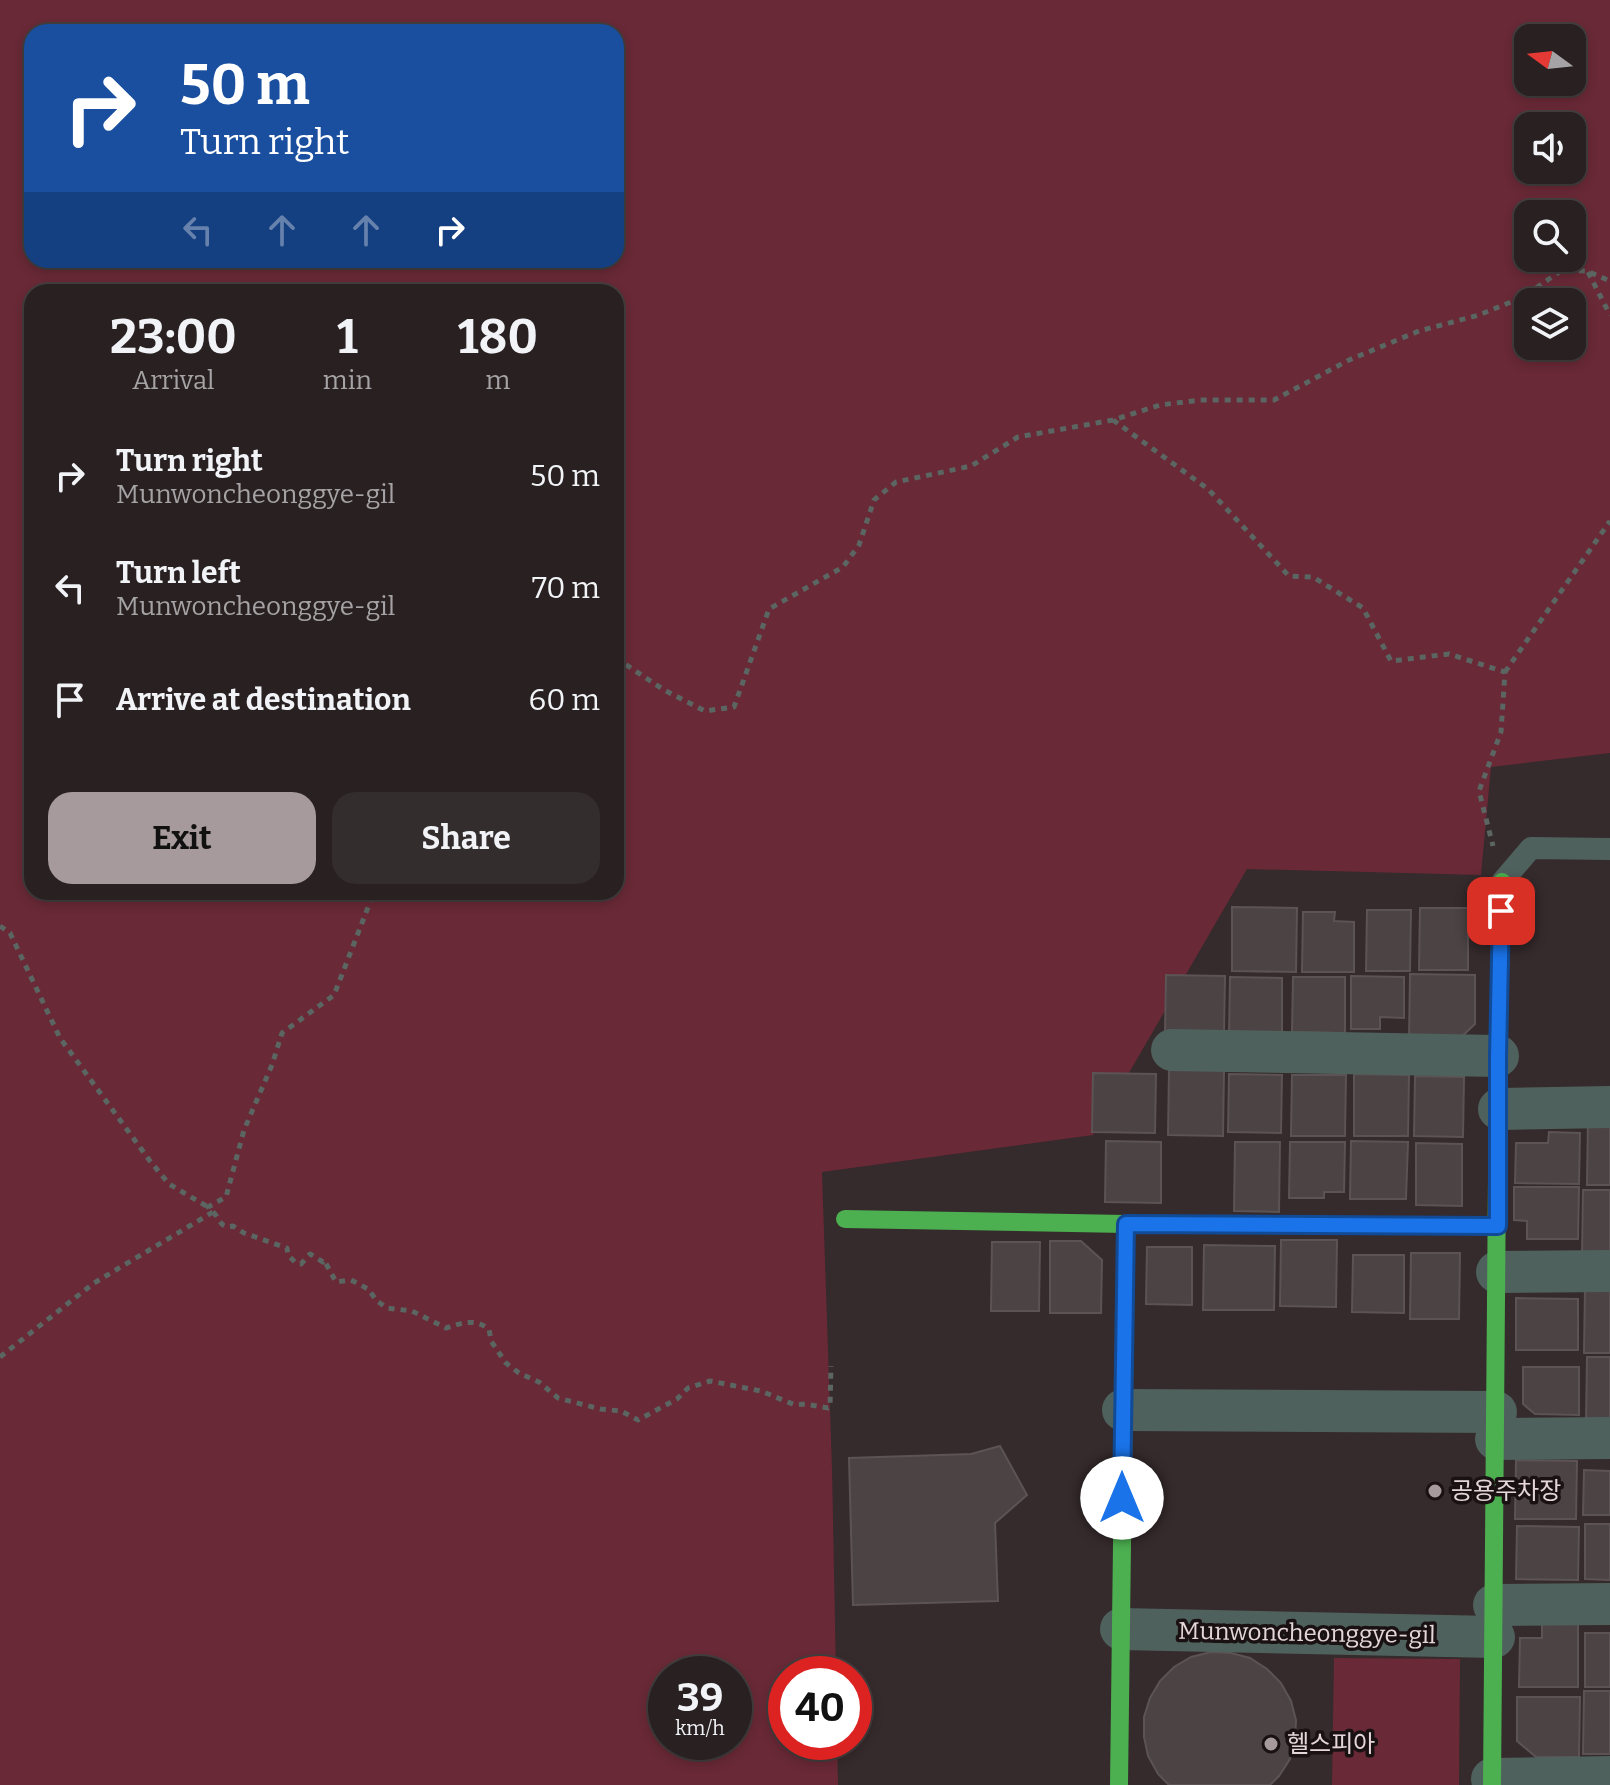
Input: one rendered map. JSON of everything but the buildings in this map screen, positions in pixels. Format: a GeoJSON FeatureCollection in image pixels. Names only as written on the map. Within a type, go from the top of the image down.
{"type":"FeatureCollection","features":[{"type":"Feature","properties":{"kind":"street"},"geometry":{"type":"LineString","coordinates":[[1502,882],[1492,1782],[1610,1777]]}},
{"type":"Feature","properties":{"kind":"street"},"geometry":{"type":"LineString","coordinates":[[1172,1050],[1498,1056]]}},
{"type":"Feature","properties":{"kind":"street"},"geometry":{"type":"LineString","coordinates":[[1499,1109],[1610,1107]]}},
{"type":"Feature","properties":{"kind":"street"},"geometry":{"type":"LineString","coordinates":[[845,1219],[1498,1226]]}},
{"type":"Feature","properties":{"kind":"street"},"geometry":{"type":"LineString","coordinates":[[1119,1785],[1126,1224]]}},
{"type":"Feature","properties":{"kind":"street"},"geometry":{"type":"LineString","coordinates":[[1497,1272],[1610,1271]]}},
{"type":"Feature","properties":{"kind":"street"},"geometry":{"type":"LineString","coordinates":[[1123,1410],[1496,1425],[1610,1438]]}},
{"type":"Feature","properties":{"kind":"street","name":"Munwoncheonggye-gil"},"geometry":{"type":"LineString","coordinates":[[1121,1629],[1494,1621],[1610,1604]]}},
{"type":"Feature","properties":{"kind":"lane"},"geometry":{"type":"LineString","coordinates":[[1502,882],[1531,848],[1610,849]]}},
{"type":"Feature","properties":{"kind":"path"},"geometry":{"type":"LineString","coordinates":[[624,663],[664,690],[705,711],[734,707],[769,609],[843,567],[859,545],[874,500],[896,482],[971,466],[1018,437],[1113,420],[1160,405],[1200,400],[1274,400],[1349,360],[1419,331],[1479,315],[1523,297],[1562,270],[1587,271],[1610,281]]}},
{"type":"Feature","properties":{"kind":"path"},"geometry":{"type":"LineString","coordinates":[[1587,271],[1610,315]]}},
{"type":"Feature","properties":{"kind":"path"},"geometry":{"type":"LineString","coordinates":[[1113,420],[1208,489],[1289,576],[1313,577],[1363,608],[1391,661],[1449,654],[1505,672]]}},
{"type":"Feature","properties":{"kind":"path"},"geometry":{"type":"LineString","coordinates":[[1502,882],[1479,791],[1501,732],[1505,672],[1610,521]]}},
{"type":"Feature","properties":{"kind":"path"},"geometry":{"type":"LineString","coordinates":[[0,1357],[94,1283],[226,1197],[244,1130],[282,1033],[334,995],[371,900]]}},
{"type":"Feature","properties":{"kind":"path"},"geometry":{"type":"LineString","coordinates":[[0,926],[10,933],[60,1038],[150,1161],[169,1184],[210,1209],[221,1225],[233,1226],[287,1248],[288,1255],[295,1262],[301,1264],[310,1254],[324,1260],[336,1282],[351,1280],[368,1289],[387,1308],[412,1311],[446,1328],[467,1321],[482,1324],[489,1329],[491,1341],[506,1363],[539,1382],[558,1398],[621,1411],[638,1420],[677,1399],[688,1388],[710,1381],[761,1391],[795,1405],[828,1408],[831,1366]]}},
{"type":"Feature","properties":{"kind":"shaded area"},"geometry":{"type":"Polygon","coordinates":[[[0,0],[1610,0],[1610,753],[1491,767],[1481,875],[1247,869],[1093,1135],[822,1172],[836,1656],[768,1656],[768,1760],[837,1760],[838,1785],[0,1785],[0,0]]]}},
{"type":"Feature","properties":{"kind":"shaded area"},"geometry":{"type":"Polygon","coordinates":[[[1334,1658],[1460,1659],[1459,1785],[1332,1785],[1334,1658]]]}},
{"type":"Feature","properties":{"kind":"traffic: fast"},"geometry":{"type":"LineString","coordinates":[[1492,1785],[1502,882]]}},
{"type":"Feature","properties":{"kind":"traffic: fast"},"geometry":{"type":"LineString","coordinates":[[845,1219],[1498,1226]]}},
{"type":"Feature","properties":{"kind":"traffic: fast"},"geometry":{"type":"LineString","coordinates":[[1119,1785],[1126,1224]]}},
{"type":"Feature","properties":{"kind":"place","name":"공용주차장"},"geometry":{"type":"Point","coordinates":[1435,1491]}},
{"type":"Feature","properties":{"kind":"place","name":"헬스피아"},"geometry":{"type":"Point","coordinates":[1271,1744]}},
{"type":"Feature","properties":{"kind":"route"},"geometry":{"type":"LineString","coordinates":[[1122,1498],[1126,1224],[1498,1226],[1501,911]]}}]}
